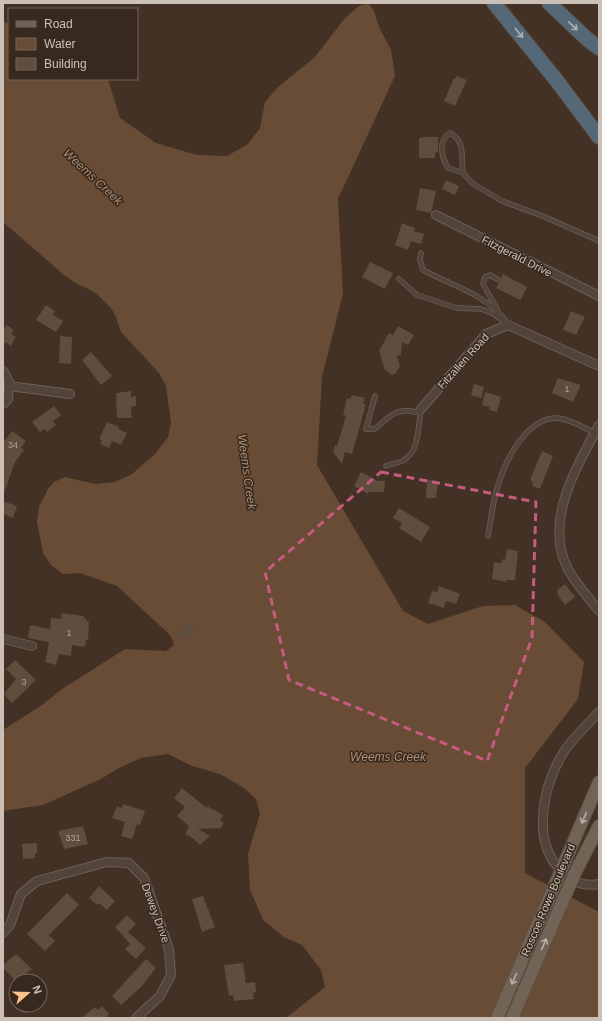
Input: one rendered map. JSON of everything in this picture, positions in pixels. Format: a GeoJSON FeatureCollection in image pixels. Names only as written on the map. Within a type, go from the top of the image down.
{"type":"FeatureCollection","features":[{"type":"Feature","properties":{"kind":"highway"},"geometry":{"type":"LineString","coordinates":[[494,3],[599,136]]}},
{"type":"Feature","properties":{"kind":"highway"},"geometry":{"type":"LineString","coordinates":[[549,3],[587,39],[599,48]]}},
{"type":"Feature","properties":{"kind":"highway"},"geometry":{"type":"LineString","coordinates":[[557,81],[599,128]]}},
{"type":"Feature","properties":{"kind":"main road","name":"Roscoe Rowe Boulevard"},"geometry":{"type":"LineString","coordinates":[[497,1018],[599,782]]}},
{"type":"Feature","properties":{"kind":"main road","name":"Roscoe Rowe Boulevard"},"geometry":{"type":"LineString","coordinates":[[512,1018],[575,873],[599,826]]}},
{"type":"Feature","properties":{"kind":"street","name":"Fitzgerald Drive"},"geometry":{"type":"LineString","coordinates":[[436,214],[599,296]]}},
{"type":"Feature","properties":{"kind":"street"},"geometry":{"type":"LineString","coordinates":[[508,325],[599,366]]}},
{"type":"Feature","properties":{"kind":"street","name":"Fitzallen Road"},"geometry":{"type":"LineString","coordinates":[[421,409],[486,334],[508,325]]}},
{"type":"Feature","properties":{"kind":"street"},"geometry":{"type":"LineString","coordinates":[[3,371],[9,382],[8,399],[3,404]]}},
{"type":"Feature","properties":{"kind":"street"},"geometry":{"type":"LineString","coordinates":[[9,386],[70,394]]}},
{"type":"Feature","properties":{"kind":"street"},"geometry":{"type":"LineString","coordinates":[[599,425],[568,488],[561,512],[558,534],[567,567],[576,583],[599,611]]}},
{"type":"Feature","properties":{"kind":"street"},"geometry":{"type":"LineString","coordinates":[[3,639],[32,646]]}},
{"type":"Feature","properties":{"kind":"street"},"geometry":{"type":"LineString","coordinates":[[599,712],[572,740],[558,764],[548,787],[543,821],[544,837],[548,852],[557,867],[567,877],[579,884],[599,884]]}},
{"type":"Feature","properties":{"kind":"street","name":"Dewey Drive"},"geometry":{"type":"LineString","coordinates":[[3,933],[10,925],[21,894],[37,881],[107,862],[129,863],[144,878],[169,949],[172,975],[160,996],[136,1018]]}},
{"type":"Feature","properties":{"kind":"lane"},"geometry":{"type":"LineString","coordinates":[[463,173],[462,147],[459,140],[450,134],[444,139],[441,153],[448,168],[463,173],[472,183],[487,194],[599,241]]}},
{"type":"Feature","properties":{"kind":"lane"},"geometry":{"type":"LineString","coordinates":[[421,253],[420,260],[423,270],[463,288],[472,295],[481,297],[499,312]]}},
{"type":"Feature","properties":{"kind":"lane"},"geometry":{"type":"LineString","coordinates":[[497,279],[490,275],[485,277],[483,284],[508,325]]}},
{"type":"Feature","properties":{"kind":"lane"},"geometry":{"type":"LineString","coordinates":[[399,279],[417,295],[457,308],[480,309],[494,314],[508,325]]}},
{"type":"Feature","properties":{"kind":"lane"},"geometry":{"type":"LineString","coordinates":[[375,396],[366,429],[375,429],[404,409],[415,412],[421,409]]}},
{"type":"Feature","properties":{"kind":"lane"},"geometry":{"type":"LineString","coordinates":[[386,466],[405,460],[411,452],[416,442],[421,409]]}},
{"type":"Feature","properties":{"kind":"lane"},"geometry":{"type":"LineString","coordinates":[[488,536],[498,483],[507,461],[530,430],[544,421],[558,418],[567,420],[595,433]]}},
{"type":"Feature","properties":{"kind":"highlighted area"},"geometry":{"type":"Polygon","coordinates":[[[381,472],[536,502],[532,638],[487,761],[289,680],[265,572],[381,472]]]}},
{"type":"Feature","properties":{"kind":"water","name":"Weems Creek"},"geometry":{"type":"Polygon","coordinates":[[[368,3],[374,11],[379,27],[391,50],[395,76],[338,199],[343,294],[322,377],[317,465],[403,611],[428,624],[483,606],[515,605],[545,622],[584,662],[578,699],[525,768],[525,873],[599,912],[599,1018],[286,1018],[325,987],[321,970],[302,945],[284,937],[263,920],[250,890],[248,854],[260,814],[256,799],[244,788],[220,774],[192,766],[168,754],[141,758],[119,768],[101,779],[43,805],[3,811],[3,730],[42,705],[62,689],[125,649],[166,651],[174,645],[170,635],[117,586],[80,573],[63,574],[51,565],[43,553],[37,522],[39,507],[48,489],[54,482],[65,477],[95,484],[115,482],[132,474],[155,454],[168,437],[171,423],[166,386],[159,373],[121,332],[111,308],[96,293],[64,275],[3,222],[3,21],[8,24],[8,80],[108,80],[120,118],[156,143],[197,155],[227,156],[248,144],[260,128],[265,102],[278,87],[315,57],[345,18],[359,6],[368,3]]]}},
{"type":"Feature","properties":{"kind":"building"},"geometry":{"type":"Polygon","coordinates":[[[457,76],[467,80],[455,106],[444,101],[454,78],[455,79],[457,76]]]}},
{"type":"Feature","properties":{"kind":"building"},"geometry":{"type":"Polygon","coordinates":[[[438,137],[438,152],[435,153],[435,158],[419,158],[419,138],[438,137]]]}},
{"type":"Feature","properties":{"kind":"building"},"geometry":{"type":"Polygon","coordinates":[[[446,180],[459,186],[455,195],[442,189],[446,180]]]}},
{"type":"Feature","properties":{"kind":"building"},"geometry":{"type":"Polygon","coordinates":[[[420,188],[436,191],[431,213],[416,210],[420,188]]]}},
{"type":"Feature","properties":{"kind":"building"},"geometry":{"type":"Polygon","coordinates":[[[402,223],[415,228],[414,231],[424,234],[421,244],[411,241],[408,250],[395,245],[402,223]]]}},
{"type":"Feature","properties":{"kind":"building"},"geometry":{"type":"Polygon","coordinates":[[[370,262],[393,273],[385,289],[362,277],[370,262]]]}},
{"type":"Feature","properties":{"kind":"building"},"geometry":{"type":"Polygon","coordinates":[[[503,274],[527,287],[520,300],[496,288],[503,274]]]}},
{"type":"Feature","properties":{"kind":"building"},"geometry":{"type":"Polygon","coordinates":[[[46,305],[55,311],[53,315],[63,321],[56,332],[36,320],[46,305]]]}},
{"type":"Feature","properties":{"kind":"building"},"geometry":{"type":"Polygon","coordinates":[[[571,311],[585,317],[576,335],[563,330],[571,311]]]}},
{"type":"Feature","properties":{"kind":"building"},"geometry":{"type":"Polygon","coordinates":[[[7,325],[14,330],[11,334],[16,337],[11,346],[6,342],[3,346],[3,329],[7,325]]]}},
{"type":"Feature","properties":{"kind":"building"},"geometry":{"type":"Polygon","coordinates":[[[398,326],[414,335],[408,345],[402,342],[401,355],[397,356],[400,366],[395,374],[392,375],[385,370],[379,351],[389,333],[393,335],[398,326]]]}},
{"type":"Feature","properties":{"kind":"building"},"geometry":{"type":"Polygon","coordinates":[[[60,336],[72,337],[71,364],[59,363],[60,336]]]}},
{"type":"Feature","properties":{"kind":"building"},"geometry":{"type":"Polygon","coordinates":[[[91,352],[112,376],[101,385],[82,360],[91,352]]]}},
{"type":"Feature","properties":{"kind":"building"},"geometry":{"type":"Polygon","coordinates":[[[558,378],[581,385],[573,402],[552,393],[558,378]]]}},
{"type":"Feature","properties":{"kind":"building"},"geometry":{"type":"Polygon","coordinates":[[[474,384],[484,387],[481,398],[471,395],[474,384]]]}},
{"type":"Feature","properties":{"kind":"building"},"geometry":{"type":"Polygon","coordinates":[[[131,391],[131,397],[136,396],[136,406],[131,407],[132,418],[117,418],[116,393],[131,391]]]}},
{"type":"Feature","properties":{"kind":"building"},"geometry":{"type":"Polygon","coordinates":[[[485,392],[501,397],[497,412],[489,410],[490,407],[482,405],[485,392]]]}},
{"type":"Feature","properties":{"kind":"building"},"geometry":{"type":"Polygon","coordinates":[[[352,395],[365,398],[363,403],[366,404],[352,454],[345,452],[342,464],[333,452],[335,445],[337,446],[346,416],[343,415],[347,398],[350,399],[352,395]]]}},
{"type":"Feature","properties":{"kind":"building"},"geometry":{"type":"Polygon","coordinates":[[[54,406],[61,415],[53,421],[56,425],[47,432],[45,429],[40,432],[32,422],[54,406]]]}},
{"type":"Feature","properties":{"kind":"building"},"geometry":{"type":"Polygon","coordinates":[[[107,422],[119,427],[118,429],[127,433],[121,445],[112,441],[109,448],[100,444],[102,440],[99,439],[107,422]]]}},
{"type":"Feature","properties":{"kind":"building"},"geometry":{"type":"Polygon","coordinates":[[[12,431],[26,441],[21,448],[24,450],[15,462],[4,493],[3,443],[12,431]]]}},
{"type":"Feature","properties":{"kind":"building"},"geometry":{"type":"Polygon","coordinates":[[[542,451],[553,456],[540,489],[532,486],[533,482],[530,480],[542,451]]]}},
{"type":"Feature","properties":{"kind":"building"},"geometry":{"type":"Polygon","coordinates":[[[361,472],[378,481],[385,481],[384,492],[369,492],[368,494],[354,486],[361,472]]]}},
{"type":"Feature","properties":{"kind":"building"},"geometry":{"type":"Polygon","coordinates":[[[427,480],[438,481],[436,498],[426,498],[427,480]]]}},
{"type":"Feature","properties":{"kind":"building"},"geometry":{"type":"Polygon","coordinates":[[[3,501],[17,506],[13,518],[3,514],[3,501]]]}},
{"type":"Feature","properties":{"kind":"building"},"geometry":{"type":"Polygon","coordinates":[[[399,508],[430,527],[421,542],[399,528],[402,523],[393,518],[399,508]]]}},
{"type":"Feature","properties":{"kind":"building"},"geometry":{"type":"Polygon","coordinates":[[[507,549],[518,551],[515,580],[506,580],[506,582],[492,579],[494,562],[502,563],[502,559],[505,560],[507,549]]]}},
{"type":"Feature","properties":{"kind":"building"},"geometry":{"type":"Polygon","coordinates":[[[565,584],[575,597],[565,605],[557,594],[557,590],[565,584]]]}},
{"type":"Feature","properties":{"kind":"building"},"geometry":{"type":"Polygon","coordinates":[[[439,586],[460,594],[456,604],[446,601],[444,608],[428,603],[432,591],[437,592],[439,586]]]}},
{"type":"Feature","properties":{"kind":"building"},"geometry":{"type":"Polygon","coordinates":[[[62,613],[83,616],[89,623],[88,640],[86,640],[85,647],[72,645],[71,656],[59,654],[56,665],[45,662],[49,644],[48,642],[28,638],[30,625],[50,629],[51,618],[61,619],[62,613]]]}},
{"type":"Feature","properties":{"kind":"building"},"geometry":{"type":"Polygon","coordinates":[[[190,622],[196,630],[180,641],[175,634],[190,622]]]}},
{"type":"Feature","properties":{"kind":"building"},"geometry":{"type":"Polygon","coordinates":[[[15,660],[36,680],[12,703],[4,694],[16,679],[6,669],[15,660]]]}},
{"type":"Feature","properties":{"kind":"building"},"geometry":{"type":"Polygon","coordinates":[[[182,788],[207,808],[207,806],[223,815],[220,820],[224,823],[221,828],[198,829],[210,836],[200,845],[194,839],[185,834],[189,826],[177,816],[185,807],[174,798],[182,788]]]}},
{"type":"Feature","properties":{"kind":"building"},"geometry":{"type":"Polygon","coordinates":[[[123,804],[145,811],[140,825],[137,824],[132,839],[121,836],[125,822],[112,818],[117,806],[121,808],[123,804]]]}},
{"type":"Feature","properties":{"kind":"building"},"geometry":{"type":"Polygon","coordinates":[[[83,826],[88,844],[64,849],[58,831],[83,826]]]}},
{"type":"Feature","properties":{"kind":"building"},"geometry":{"type":"Polygon","coordinates":[[[22,844],[37,844],[37,853],[35,853],[35,858],[23,859],[22,844]]]}},
{"type":"Feature","properties":{"kind":"building"},"geometry":{"type":"Polygon","coordinates":[[[99,886],[115,901],[107,910],[99,903],[97,905],[89,898],[99,886]]]}},
{"type":"Feature","properties":{"kind":"building"},"geometry":{"type":"Polygon","coordinates":[[[67,893],[79,905],[49,935],[55,941],[45,951],[27,934],[67,893]]]}},
{"type":"Feature","properties":{"kind":"building"},"geometry":{"type":"Polygon","coordinates":[[[203,896],[215,927],[202,932],[192,899],[203,896]]]}},
{"type":"Feature","properties":{"kind":"building"},"geometry":{"type":"Polygon","coordinates":[[[127,915],[136,924],[128,932],[146,948],[136,959],[125,949],[130,944],[115,927],[127,915]]]}},
{"type":"Feature","properties":{"kind":"building"},"geometry":{"type":"Polygon","coordinates":[[[16,954],[32,969],[27,973],[8,973],[3,968],[3,965],[16,954]]]}},
{"type":"Feature","properties":{"kind":"building"},"geometry":{"type":"Polygon","coordinates":[[[146,959],[156,968],[141,987],[121,1005],[112,996],[146,959]]]}},
{"type":"Feature","properties":{"kind":"building"},"geometry":{"type":"Polygon","coordinates":[[[243,963],[246,983],[255,982],[256,992],[253,993],[254,999],[234,1001],[233,995],[229,996],[224,965],[243,963]]]}},
{"type":"Feature","properties":{"kind":"building"},"geometry":{"type":"Polygon","coordinates":[[[102,1006],[109,1014],[105,1018],[81,1018],[95,1007],[98,1010],[102,1006]]]}}]}
